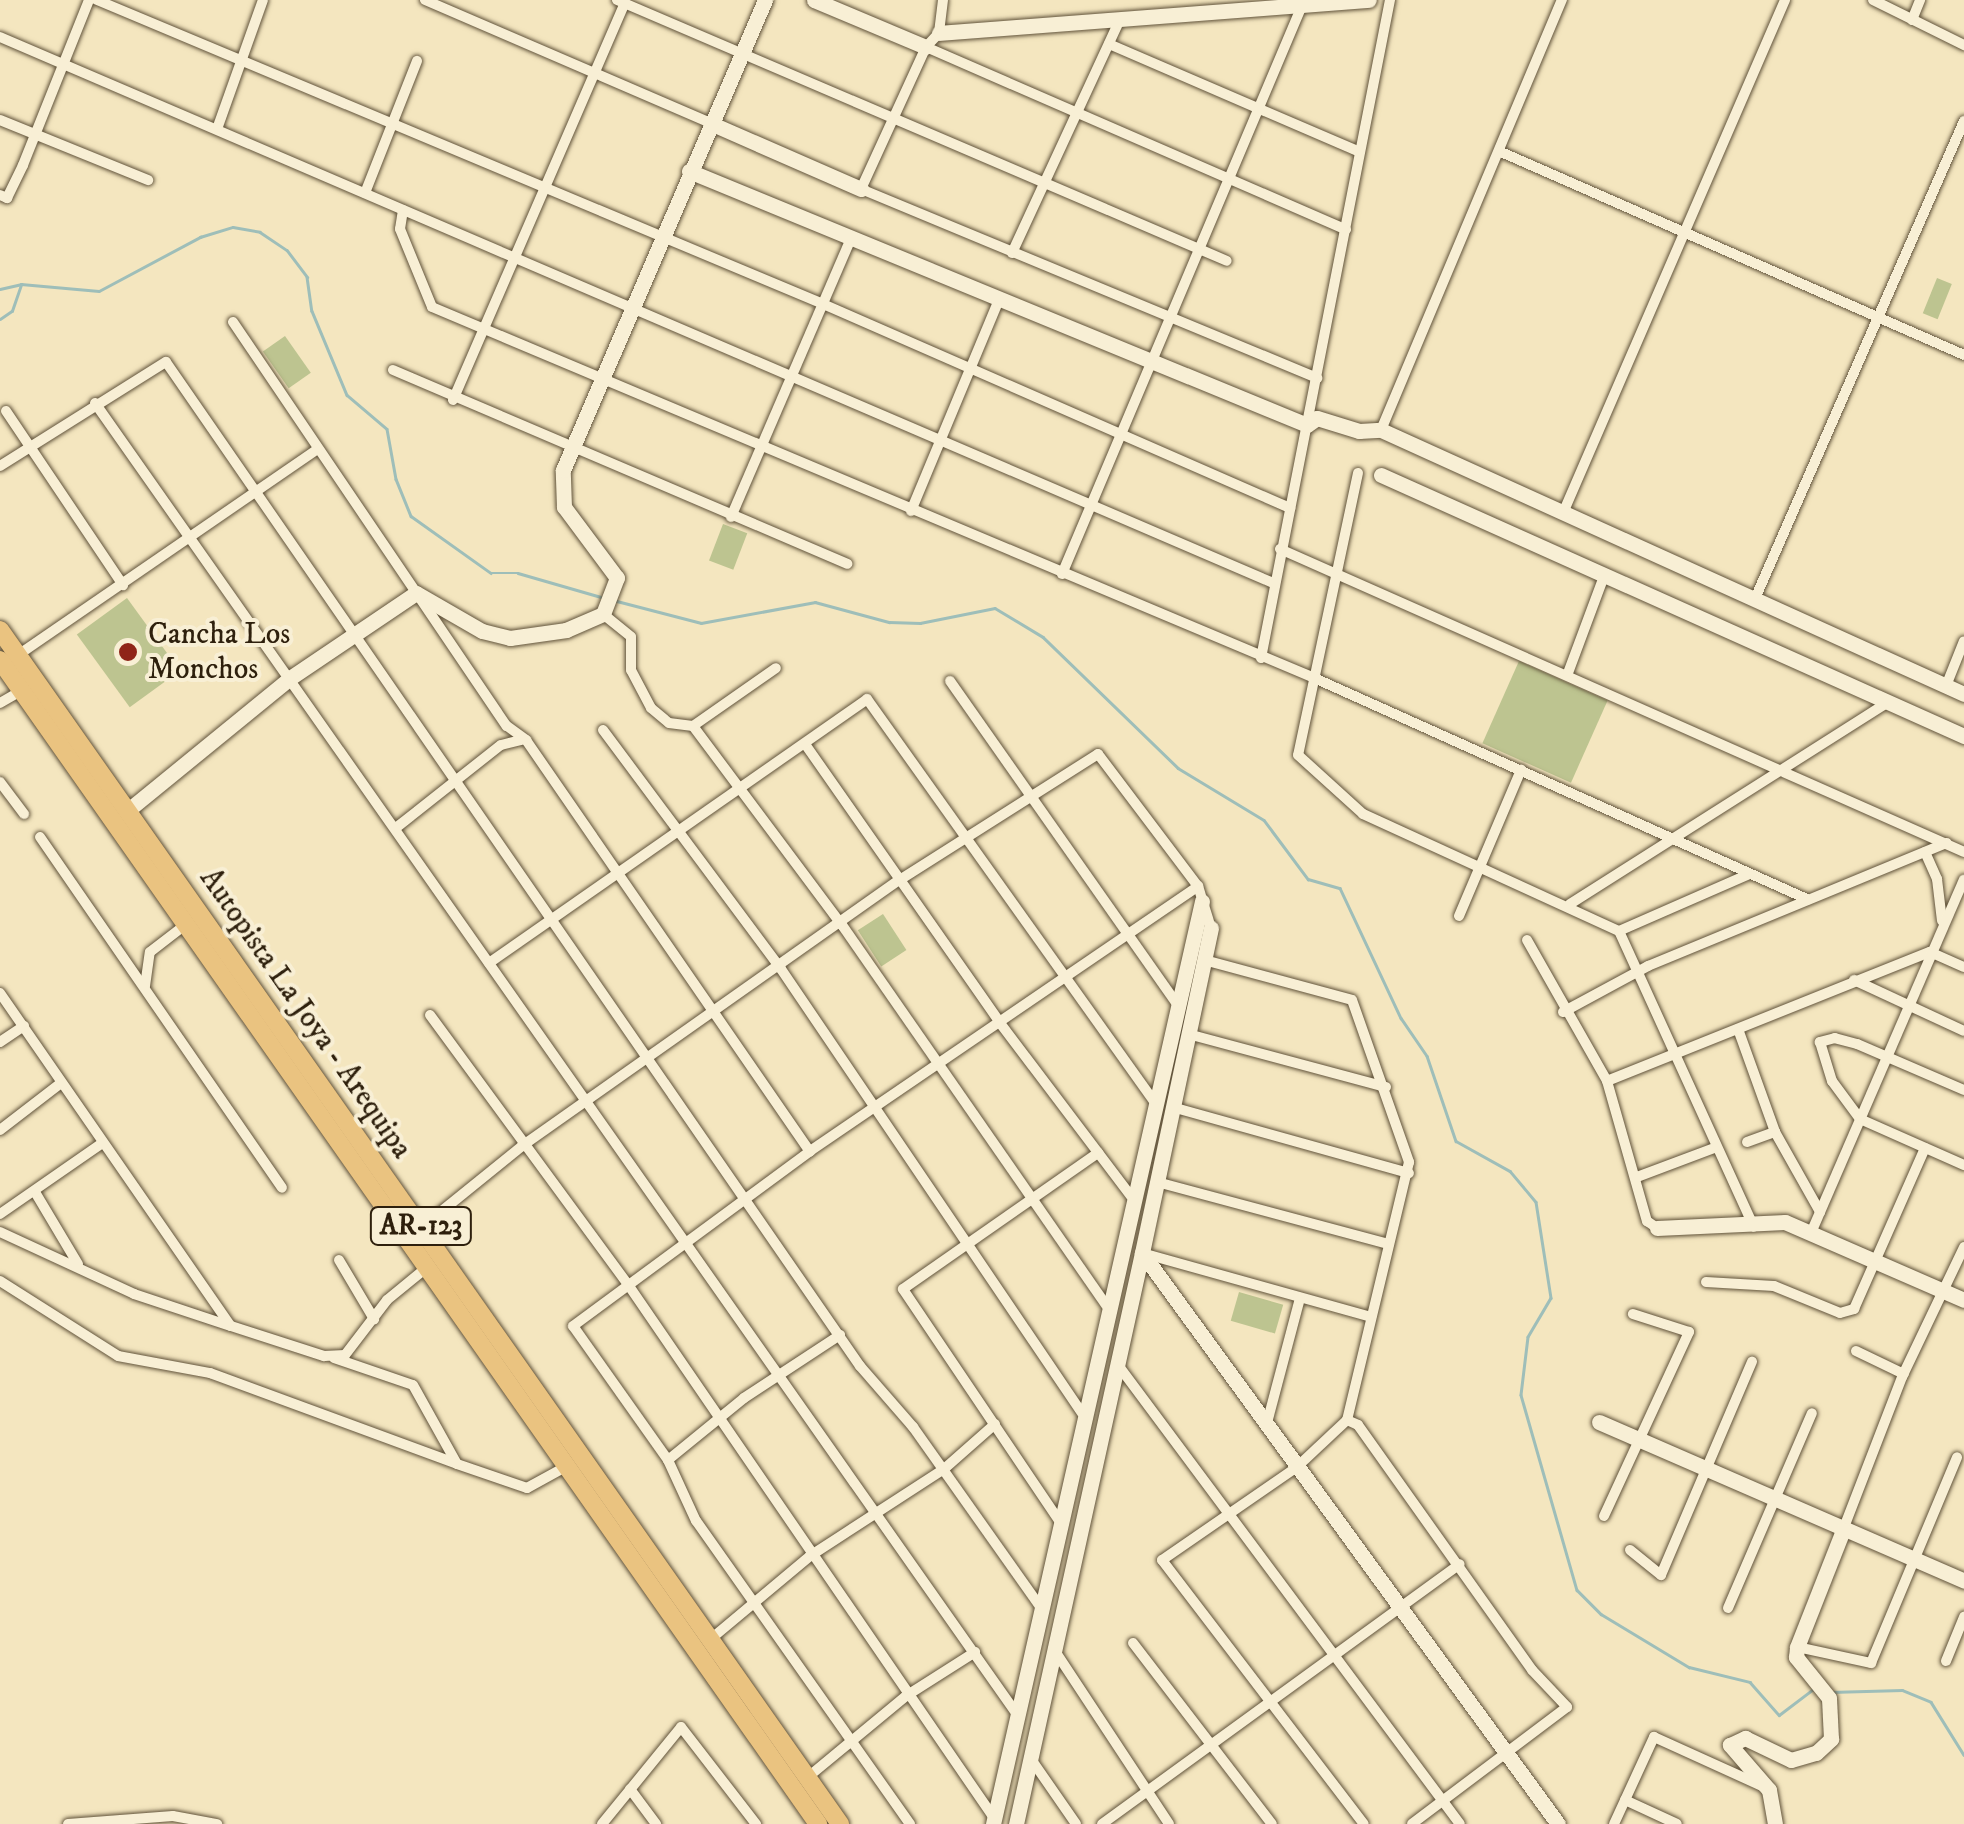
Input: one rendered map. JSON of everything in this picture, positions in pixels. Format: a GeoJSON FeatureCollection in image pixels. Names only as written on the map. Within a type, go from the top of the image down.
{"type":"FeatureCollection","features":[{"type":"Feature","properties":{"kind":"main road","name":"Autopista La Joya - Arequipa"},"geometry":{"type":"LineString","coordinates":[[0,630],[21,691],[818,1824]]}},
{"type":"Feature","properties":{"kind":"main road","name":"Autopista La Joya - Arequipa"},"geometry":{"type":"LineString","coordinates":[[9,658],[126,811],[840,1824]]}},
{"type":"Feature","properties":{"kind":"street"},"geometry":{"type":"LineString","coordinates":[[0,195],[7,198],[89,0]]}},
{"type":"Feature","properties":{"kind":"street"},"geometry":{"type":"LineString","coordinates":[[97,0],[823,304],[1290,508]]}},
{"type":"Feature","properties":{"kind":"street"},"geometry":{"type":"LineString","coordinates":[[218,129],[263,0]]}},
{"type":"Feature","properties":{"kind":"street"},"geometry":{"type":"LineString","coordinates":[[425,0],[443,4],[591,72],[1168,320],[1317,378]]}},
{"type":"Feature","properties":{"kind":"street"},"geometry":{"type":"LineString","coordinates":[[416,593],[482,630],[510,638],[586,625],[603,614],[617,578],[564,507],[570,450],[603,383],[689,171],[765,0]]}},
{"type":"Feature","properties":{"kind":"street"},"geometry":{"type":"LineString","coordinates":[[814,0],[1346,230]]}},
{"type":"Feature","properties":{"kind":"street"},"geometry":{"type":"LineString","coordinates":[[861,189],[926,46],[939,33],[943,0]]}},
{"type":"Feature","properties":{"kind":"street"},"geometry":{"type":"LineString","coordinates":[[939,33],[1120,20],[1180,8],[1301,8],[1369,0]]}},
{"type":"Feature","properties":{"kind":"street"},"geometry":{"type":"LineString","coordinates":[[1261,658],[1390,0]]}},
{"type":"Feature","properties":{"kind":"street"},"geometry":{"type":"LineString","coordinates":[[1381,430],[1562,0]]}},
{"type":"Feature","properties":{"kind":"street"},"geometry":{"type":"LineString","coordinates":[[1564,513],[1785,0]]}},
{"type":"Feature","properties":{"kind":"street"},"geometry":{"type":"LineString","coordinates":[[1873,0],[1964,44]]}},
{"type":"Feature","properties":{"kind":"street"},"geometry":{"type":"LineString","coordinates":[[1912,20],[1920,0]]}},
{"type":"Feature","properties":{"kind":"street"},"geometry":{"type":"LineString","coordinates":[[453,400],[546,189],[621,2],[1226,262]]}},
{"type":"Feature","properties":{"kind":"street"},"geometry":{"type":"LineString","coordinates":[[1062,574],[1301,8]]}},
{"type":"Feature","properties":{"kind":"street"},"geometry":{"type":"LineString","coordinates":[[1012,253],[1073,112],[1120,20]]}},
{"type":"Feature","properties":{"kind":"street"},"geometry":{"type":"LineString","coordinates":[[0,37],[1273,583]]}},
{"type":"Feature","properties":{"kind":"street"},"geometry":{"type":"LineString","coordinates":[[1109,44],[1358,150]]}},
{"type":"Feature","properties":{"kind":"street"},"geometry":{"type":"LineString","coordinates":[[365,193],[418,61]]}},
{"type":"Feature","properties":{"kind":"street"},"geometry":{"type":"LineString","coordinates":[[0,120],[148,180]]}},
{"type":"Feature","properties":{"kind":"street"},"geometry":{"type":"LineString","coordinates":[[1754,602],[1964,121]]}},
{"type":"Feature","properties":{"kind":"street"},"geometry":{"type":"LineString","coordinates":[[1501,152],[1964,355]]}},
{"type":"Feature","properties":{"kind":"street"},"geometry":{"type":"LineString","coordinates":[[689,171],[1307,425]]}},
{"type":"Feature","properties":{"kind":"street"},"geometry":{"type":"LineString","coordinates":[[403,210],[400,229],[432,307],[603,383],[1312,678],[1670,836],[1747,875],[1807,898]]}},
{"type":"Feature","properties":{"kind":"street"},"geometry":{"type":"LineString","coordinates":[[731,518],[758,445],[851,238]]}},
{"type":"Feature","properties":{"kind":"street"},"geometry":{"type":"LineString","coordinates":[[911,511],[1000,300]]}},
{"type":"Feature","properties":{"kind":"street"},"geometry":{"type":"LineString","coordinates":[[233,322],[507,726],[526,740],[810,1152]]}},
{"type":"Feature","properties":{"kind":"street"},"geometry":{"type":"LineString","coordinates":[[0,466],[166,362],[352,635],[557,919],[840,1335],[944,1469],[1043,1610]]}},
{"type":"Feature","properties":{"kind":"street"},"geometry":{"type":"LineString","coordinates":[[393,370],[570,450],[847,564]]}},
{"type":"Feature","properties":{"kind":"street"},"geometry":{"type":"LineString","coordinates":[[95,403],[188,540],[397,827],[586,1103],[1018,1716]]}},
{"type":"Feature","properties":{"kind":"street"},"geometry":{"type":"LineString","coordinates":[[6,411],[123,585]]}},
{"type":"Feature","properties":{"kind":"street"},"geometry":{"type":"LineString","coordinates":[[1307,425],[1317,418],[1358,431],[1381,430],[1964,694]]}},
{"type":"Feature","properties":{"kind":"street"},"geometry":{"type":"LineString","coordinates":[[9,658],[123,585],[318,449]]}},
{"type":"Feature","properties":{"kind":"street"},"geometry":{"type":"LineString","coordinates":[[1358,472],[1298,756],[1363,814],[1483,864],[1619,930],[1680,1052],[1717,1147],[1755,1228]]}},
{"type":"Feature","properties":{"kind":"street"},"geometry":{"type":"LineString","coordinates":[[1380,475],[1964,736]]}},
{"type":"Feature","properties":{"kind":"street"},"geometry":{"type":"LineString","coordinates":[[1280,549],[1568,672],[1964,852]]}},
{"type":"Feature","properties":{"kind":"street"},"geometry":{"type":"LineString","coordinates":[[1568,672],[1604,576]]}},
{"type":"Feature","properties":{"kind":"street"},"geometry":{"type":"LineString","coordinates":[[126,811],[290,678],[416,593]]}},
{"type":"Feature","properties":{"kind":"street"},"geometry":{"type":"LineString","coordinates":[[603,614],[630,637],[631,670],[651,708],[669,722],[694,726],[776,668]]}},
{"type":"Feature","properties":{"kind":"street"},"geometry":{"type":"LineString","coordinates":[[1946,686],[1964,640]]}},
{"type":"Feature","properties":{"kind":"street"},"geometry":{"type":"LineString","coordinates":[[950,681],[1176,1002]]}},
{"type":"Feature","properties":{"kind":"street"},"geometry":{"type":"LineString","coordinates":[[0,704],[21,691]]}},
{"type":"Feature","properties":{"kind":"street"},"geometry":{"type":"LineString","coordinates":[[490,963],[620,876],[867,699],[962,838],[1153,1100]]}},
{"type":"Feature","properties":{"kind":"street"},"geometry":{"type":"LineString","coordinates":[[1570,904],[1670,836],[1889,701]]}},
{"type":"Feature","properties":{"kind":"street"},"geometry":{"type":"LineString","coordinates":[[694,726],[842,925],[1106,1305]]}},
{"type":"Feature","properties":{"kind":"street"},"geometry":{"type":"LineString","coordinates":[[603,730],[781,968],[964,1244],[1082,1413]]}},
{"type":"Feature","properties":{"kind":"street"},"geometry":{"type":"LineString","coordinates":[[397,827],[501,744],[526,740]]}},
{"type":"Feature","properties":{"kind":"street"},"geometry":{"type":"LineString","coordinates":[[805,744],[1000,1023],[1131,1196]]}},
{"type":"Feature","properties":{"kind":"street"},"geometry":{"type":"LineString","coordinates":[[422,1227],[522,1146],[653,1059],[898,881],[1030,792],[1098,754],[1200,894],[1211,928],[1016,1824]]}},
{"type":"Feature","properties":{"kind":"street"},"geometry":{"type":"LineString","coordinates":[[1459,916],[1521,770]]}},
{"type":"Feature","properties":{"kind":"street"},"geometry":{"type":"LineString","coordinates":[[0,782],[24,814]]}},
{"type":"Feature","properties":{"kind":"street"},"geometry":{"type":"LineString","coordinates":[[40,837],[282,1188]]}},
{"type":"Feature","properties":{"kind":"street"},"geometry":{"type":"LineString","coordinates":[[1563,1012],[1641,970],[1947,843]]}},
{"type":"Feature","properties":{"kind":"street"},"geometry":{"type":"LineString","coordinates":[[1925,852],[1937,879],[1942,927]]}},
{"type":"Feature","properties":{"kind":"street"},"geometry":{"type":"LineString","coordinates":[[1619,930],[1747,875]]}},
{"type":"Feature","properties":{"kind":"street"},"geometry":{"type":"LineString","coordinates":[[1811,1233],[1964,880]]}},
{"type":"Feature","properties":{"kind":"street"},"geometry":{"type":"LineString","coordinates":[[910,1824],[688,1509],[668,1460],[573,1326],[626,1282],[1126,934],[1200,894]]}},
{"type":"Feature","properties":{"kind":"street"},"geometry":{"type":"LineString","coordinates":[[994,1821],[1200,894]]}},
{"type":"Feature","properties":{"kind":"street"},"geometry":{"type":"LineString","coordinates":[[145,986],[150,952],[185,925]]}},
{"type":"Feature","properties":{"kind":"street"},"geometry":{"type":"LineString","coordinates":[[1527,940],[1563,1012],[1606,1081],[1647,1222],[1656,1228],[1755,1228],[1785,1222],[1964,1300]]}},
{"type":"Feature","properties":{"kind":"street"},"geometry":{"type":"LineString","coordinates":[[1606,1081],[1930,952],[1964,967]]}},
{"type":"Feature","properties":{"kind":"street"},"geometry":{"type":"LineString","coordinates":[[1204,960],[1352,1000],[1404,1130],[1409,1173],[1346,1420],[1297,1467],[1225,1510],[1162,1560],[1364,1824]]}},
{"type":"Feature","properties":{"kind":"street"},"geometry":{"type":"LineString","coordinates":[[1854,980],[1964,1031]]}},
{"type":"Feature","properties":{"kind":"street"},"geometry":{"type":"LineString","coordinates":[[0,992],[101,1144],[230,1326]]}},
{"type":"Feature","properties":{"kind":"street"},"geometry":{"type":"LineString","coordinates":[[430,1016],[522,1146],[626,1282],[994,1821]]}},
{"type":"Feature","properties":{"kind":"street"},"geometry":{"type":"LineString","coordinates":[[0,1042],[24,1026]]}},
{"type":"Feature","properties":{"kind":"street"},"geometry":{"type":"LineString","coordinates":[[1738,1029],[1775,1132],[1820,1212]]}},
{"type":"Feature","properties":{"kind":"street"},"geometry":{"type":"LineString","coordinates":[[1188,1034],[1386,1087]]}},
{"type":"Feature","properties":{"kind":"street"},"geometry":{"type":"LineString","coordinates":[[1964,1090],[1889,1056],[1835,1038],[1820,1042],[1832,1082],[1860,1119],[1964,1165]]}},
{"type":"Feature","properties":{"kind":"street"},"geometry":{"type":"LineString","coordinates":[[0,1130],[61,1083]]}},
{"type":"Feature","properties":{"kind":"street"},"geometry":{"type":"LineString","coordinates":[[1172,1108],[1409,1173]]}},
{"type":"Feature","properties":{"kind":"street"},"geometry":{"type":"LineString","coordinates":[[1747,1142],[1775,1132]]}},
{"type":"Feature","properties":{"kind":"street"},"geometry":{"type":"LineString","coordinates":[[0,1214],[101,1144]]}},
{"type":"Feature","properties":{"kind":"street"},"geometry":{"type":"LineString","coordinates":[[1637,1177],[1717,1147]]}},
{"type":"Feature","properties":{"kind":"street"},"geometry":{"type":"LineString","coordinates":[[1706,1282],[1774,1286],[1840,1313],[1854,1309],[1926,1148]]}},
{"type":"Feature","properties":{"kind":"street"},"geometry":{"type":"LineString","coordinates":[[1060,1522],[904,1289],[1098,1153]]}},
{"type":"Feature","properties":{"kind":"street"},"geometry":{"type":"LineString","coordinates":[[1158,1182],[1389,1244]]}},
{"type":"Feature","properties":{"kind":"street"},"geometry":{"type":"LineString","coordinates":[[35,1192],[78,1264]]}},
{"type":"Feature","properties":{"kind":"street"},"geometry":{"type":"LineString","coordinates":[[0,1232],[78,1264],[134,1294],[413,1385],[458,1464]]}},
{"type":"Feature","properties":{"kind":"street"},"geometry":{"type":"LineString","coordinates":[[1775,1824],[1769,1790],[1730,1751],[1732,1741],[1745,1738],[1792,1760],[1821,1750],[1834,1730],[1826,1691],[1796,1657],[1796,1647],[1904,1374],[1947,1292],[1964,1247]]}},
{"type":"Feature","properties":{"kind":"street"},"geometry":{"type":"LineString","coordinates":[[1142,1253],[1371,1316]]}},
{"type":"Feature","properties":{"kind":"street"},"geometry":{"type":"LineString","coordinates":[[1142,1253],[1267,1423],[1398,1612],[1558,1824]]}},
{"type":"Feature","properties":{"kind":"street"},"geometry":{"type":"LineString","coordinates":[[339,1260],[374,1318]]}},
{"type":"Feature","properties":{"kind":"street"},"geometry":{"type":"LineString","coordinates":[[333,1358],[352,1350],[374,1318],[426,1268]]}},
{"type":"Feature","properties":{"kind":"street"},"geometry":{"type":"LineString","coordinates":[[0,1280],[118,1356],[210,1373],[527,1488],[567,1466]]}},
{"type":"Feature","properties":{"kind":"street"},"geometry":{"type":"LineString","coordinates":[[1267,1423],[1300,1298]]}},
{"type":"Feature","properties":{"kind":"street"},"geometry":{"type":"LineString","coordinates":[[1604,1516],[1688,1332],[1633,1314]]}},
{"type":"Feature","properties":{"kind":"street"},"geometry":{"type":"LineString","coordinates":[[668,1460],[719,1418],[840,1335]]}},
{"type":"Feature","properties":{"kind":"street"},"geometry":{"type":"LineString","coordinates":[[1856,1351],[1904,1374]]}},
{"type":"Feature","properties":{"kind":"street"},"geometry":{"type":"LineString","coordinates":[[1630,1550],[1660,1575],[1752,1362]]}},
{"type":"Feature","properties":{"kind":"street"},"geometry":{"type":"LineString","coordinates":[[1117,1364],[1331,1658],[1460,1824]]}},
{"type":"Feature","properties":{"kind":"street"},"geometry":{"type":"LineString","coordinates":[[1728,1608],[1812,1413]]}},
{"type":"Feature","properties":{"kind":"street"},"geometry":{"type":"LineString","coordinates":[[1346,1420],[1358,1426],[1532,1670],[1568,1707],[1508,1756],[1412,1824]]}},
{"type":"Feature","properties":{"kind":"street"},"geometry":{"type":"LineString","coordinates":[[1600,1422],[1964,1582]]}},
{"type":"Feature","properties":{"kind":"street"},"geometry":{"type":"LineString","coordinates":[[712,1638],[810,1556],[944,1469],[995,1424]]}},
{"type":"Feature","properties":{"kind":"street"},"geometry":{"type":"LineString","coordinates":[[1796,1647],[1871,1663],[1958,1458]]}},
{"type":"Feature","properties":{"kind":"street"},"geometry":{"type":"LineString","coordinates":[[1102,1824],[1275,1703],[1460,1564]]}},
{"type":"Feature","properties":{"kind":"street"},"geometry":{"type":"LineString","coordinates":[[1946,1661],[1964,1617]]}},
{"type":"Feature","properties":{"kind":"street"},"geometry":{"type":"LineString","coordinates":[[1132,1643],[1272,1824]]}},
{"type":"Feature","properties":{"kind":"street"},"geometry":{"type":"LineString","coordinates":[[1054,1650],[1168,1824]]}},
{"type":"Feature","properties":{"kind":"street"},"geometry":{"type":"LineString","coordinates":[[808,1776],[852,1744],[906,1696],[975,1652]]}},
{"type":"Feature","properties":{"kind":"street"},"geometry":{"type":"LineString","coordinates":[[602,1824],[681,1728],[756,1824]]}},
{"type":"Feature","properties":{"kind":"street"},"geometry":{"type":"LineString","coordinates":[[1614,1824],[1654,1737],[1769,1790]]}},
{"type":"Feature","properties":{"kind":"street"},"geometry":{"type":"LineString","coordinates":[[1030,1758],[1076,1824]]}},
{"type":"Feature","properties":{"kind":"street"},"geometry":{"type":"LineString","coordinates":[[630,1789],[656,1824]]}},
{"type":"Feature","properties":{"kind":"street"},"geometry":{"type":"LineString","coordinates":[[1625,1800],[1677,1824]]}},
{"type":"Feature","properties":{"kind":"street"},"geometry":{"type":"LineString","coordinates":[[68,1824],[172,1816],[215,1824]]}},
{"type":"Feature","properties":{"kind":"green space"},"geometry":{"type":"Polygon","coordinates":[[[1937,278],[1952,284],[1938,319],[1923,313],[1937,278]]]}},
{"type":"Feature","properties":{"kind":"green space"},"geometry":{"type":"Polygon","coordinates":[[[285,336],[311,373],[289,388],[263,351],[285,336]]]}},
{"type":"Feature","properties":{"kind":"green space"},"geometry":{"type":"Polygon","coordinates":[[[723,524],[747,533],[733,570],[709,560],[723,524]]]}},
{"type":"Feature","properties":{"kind":"green space","name":"Cancha Los Monchos"},"geometry":{"type":"Polygon","coordinates":[[[127,598],[180,671],[130,707],[77,634],[127,598]]]}},
{"type":"Feature","properties":{"kind":"green space"},"geometry":{"type":"Polygon","coordinates":[[[1519,661],[1608,700],[1571,783],[1482,743],[1519,661]]]}},
{"type":"Feature","properties":{"kind":"green space"},"geometry":{"type":"Polygon","coordinates":[[[883,914],[906,950],[881,966],[858,930],[883,914]]]}},
{"type":"Feature","properties":{"kind":"green space"},"geometry":{"type":"Polygon","coordinates":[[[1239,1292],[1283,1305],[1275,1334],[1231,1321],[1239,1292]]]}},
{"type":"Feature","properties":{"kind":"waterway"},"geometry":{"type":"LineString","coordinates":[[0,289],[21,284],[99,291],[200,237],[233,227],[260,232],[287,250],[307,277],[312,311],[347,395],[387,429],[396,479],[411,516],[491,573],[518,573],[601,597]]}},
{"type":"Feature","properties":{"kind":"waterway"},"geometry":{"type":"LineString","coordinates":[[0,319],[12,311],[21,285]]}},
{"type":"Feature","properties":{"kind":"waterway"},"geometry":{"type":"LineString","coordinates":[[613,600],[701,623],[815,602],[889,622],[920,623],[995,608],[1043,637],[1178,768],[1264,820],[1308,879],[1340,888],[1401,1018],[1427,1056],[1456,1141],[1510,1171],[1536,1202],[1551,1298],[1528,1337],[1521,1395],[1577,1590],[1601,1614],[1689,1667],[1750,1682],[1779,1715],[1812,1690]]}},
{"type":"Feature","properties":{"kind":"waterway"},"geometry":{"type":"LineString","coordinates":[[1830,1692],[1902,1690],[1931,1702],[1964,1755]]}},
{"type":"Feature","properties":{"kind":"place","name":"Cancha Los Monchos"},"geometry":{"type":"Point","coordinates":[128,652]}}]}
